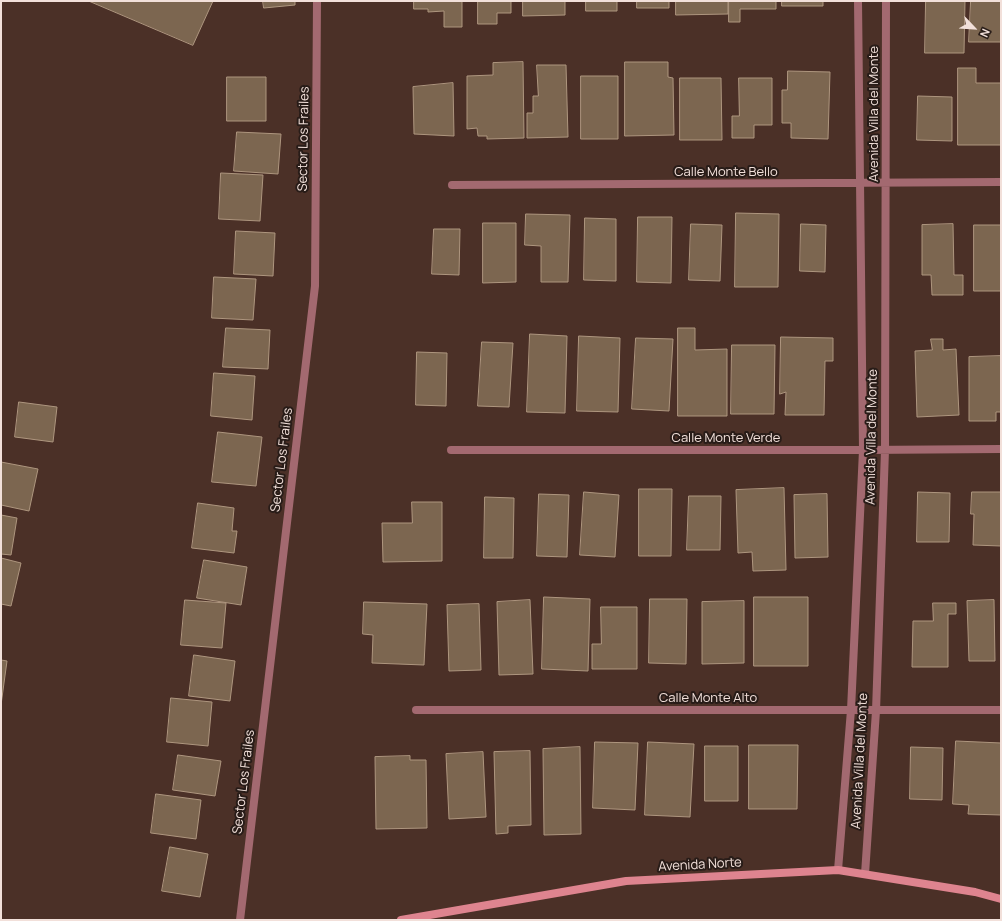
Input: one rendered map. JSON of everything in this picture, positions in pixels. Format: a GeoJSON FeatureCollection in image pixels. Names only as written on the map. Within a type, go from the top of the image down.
{"type":"FeatureCollection","features":[{"type":"Feature","properties":{"kind":"street","name":"Sector Los Frailes"},"geometry":{"type":"LineString","coordinates":[[240,920],[314,286],[317,1]]}},
{"type":"Feature","properties":{"kind":"street","name":"Avenida Villa del Monte"},"geometry":{"type":"LineString","coordinates":[[838,870],[851,710],[863,450],[858,1]]}},
{"type":"Feature","properties":{"kind":"street","name":"Avenida Villa del Monte"},"geometry":{"type":"LineString","coordinates":[[865,874],[876,710],[885,450],[886,1]]}},
{"type":"Feature","properties":{"kind":"street","name":"Calle Monte Bello"},"geometry":{"type":"LineString","coordinates":[[452,185],[1001,182]]}},
{"type":"Feature","properties":{"kind":"street","name":"Calle Monte Verde"},"geometry":{"type":"LineString","coordinates":[[451,450],[1001,449]]}},
{"type":"Feature","properties":{"kind":"street","name":"Calle Monte Alto"},"geometry":{"type":"LineString","coordinates":[[416,710],[1001,710]]}},
{"type":"Feature","properties":{"kind":"street","name":"Avenida Norte"},"geometry":{"type":"LineString","coordinates":[[401,920],[626,881],[838,870],[975,892],[1001,899]]}},
{"type":"Feature","properties":{"kind":"building"},"geometry":{"type":"Polygon","coordinates":[[[89,1],[213,1],[193,45],[89,1]]]}},
{"type":"Feature","properties":{"kind":"building"},"geometry":{"type":"Polygon","coordinates":[[[263,1],[295,1],[295,5],[264,8],[263,1]]]}},
{"type":"Feature","properties":{"kind":"building"},"geometry":{"type":"Polygon","coordinates":[[[414,1],[462,1],[462,27],[444,27],[444,11],[428,12],[428,9],[414,9],[414,1]]]}},
{"type":"Feature","properties":{"kind":"building"},"geometry":{"type":"Polygon","coordinates":[[[478,1],[511,1],[511,13],[497,13],[497,24],[478,24],[478,1]]]}},
{"type":"Feature","properties":{"kind":"building"},"geometry":{"type":"Polygon","coordinates":[[[523,1],[565,1],[565,15],[523,16],[523,1]]]}},
{"type":"Feature","properties":{"kind":"building"},"geometry":{"type":"Polygon","coordinates":[[[586,1],[617,1],[617,11],[586,11],[586,1]]]}},
{"type":"Feature","properties":{"kind":"building"},"geometry":{"type":"Polygon","coordinates":[[[637,1],[669,1],[669,8],[637,8],[637,1]]]}},
{"type":"Feature","properties":{"kind":"building"},"geometry":{"type":"Polygon","coordinates":[[[676,1],[728,1],[728,14],[676,15],[676,1]]]}},
{"type":"Feature","properties":{"kind":"building"},"geometry":{"type":"Polygon","coordinates":[[[729,1],[776,1],[776,9],[740,9],[740,22],[729,22],[729,1]]]}},
{"type":"Feature","properties":{"kind":"building"},"geometry":{"type":"Polygon","coordinates":[[[782,1],[823,1],[823,6],[782,6],[782,1]]]}},
{"type":"Feature","properties":{"kind":"building"},"geometry":{"type":"Polygon","coordinates":[[[926,1],[965,1],[964,53],[925,53],[926,1]]]}},
{"type":"Feature","properties":{"kind":"building"},"geometry":{"type":"Polygon","coordinates":[[[971,1],[1001,1],[1001,42],[969,42],[971,1]]]}},
{"type":"Feature","properties":{"kind":"building"},"geometry":{"type":"Polygon","coordinates":[[[523,62],[524,138],[487,139],[487,136],[478,136],[477,128],[467,129],[467,76],[493,75],[493,63],[523,62]]]}},
{"type":"Feature","properties":{"kind":"building"},"geometry":{"type":"Polygon","coordinates":[[[625,62],[668,62],[668,77],[673,78],[674,135],[625,136],[625,62]]]}},
{"type":"Feature","properties":{"kind":"building"},"geometry":{"type":"Polygon","coordinates":[[[537,65],[566,65],[568,137],[527,138],[527,113],[533,113],[533,96],[538,96],[537,65]]]}},
{"type":"Feature","properties":{"kind":"building"},"geometry":{"type":"Polygon","coordinates":[[[958,68],[976,68],[976,83],[1001,83],[1001,145],[958,145],[958,68]]]}},
{"type":"Feature","properties":{"kind":"building"},"geometry":{"type":"Polygon","coordinates":[[[788,71],[830,72],[828,139],[791,138],[791,123],[782,123],[782,90],[787,90],[788,71]]]}},
{"type":"Feature","properties":{"kind":"building"},"geometry":{"type":"Polygon","coordinates":[[[581,76],[618,76],[618,139],[581,139],[581,76]]]}},
{"type":"Feature","properties":{"kind":"building"},"geometry":{"type":"Polygon","coordinates":[[[227,77],[266,77],[266,121],[227,121],[227,77]]]}},
{"type":"Feature","properties":{"kind":"building"},"geometry":{"type":"Polygon","coordinates":[[[680,78],[721,78],[722,140],[680,140],[680,78]]]}},
{"type":"Feature","properties":{"kind":"building"},"geometry":{"type":"Polygon","coordinates":[[[739,78],[772,78],[772,125],[754,125],[754,138],[732,138],[732,116],[739,116],[739,78]]]}},
{"type":"Feature","properties":{"kind":"building"},"geometry":{"type":"Polygon","coordinates":[[[453,83],[454,136],[414,134],[413,87],[453,83]]]}},
{"type":"Feature","properties":{"kind":"building"},"geometry":{"type":"Polygon","coordinates":[[[918,96],[952,97],[952,141],[917,140],[918,96]]]}},
{"type":"Feature","properties":{"kind":"building"},"geometry":{"type":"Polygon","coordinates":[[[237,132],[281,134],[278,174],[234,171],[237,132]]]}},
{"type":"Feature","properties":{"kind":"building"},"geometry":{"type":"Polygon","coordinates":[[[221,173],[263,175],[260,221],[219,219],[221,173]]]}},
{"type":"Feature","properties":{"kind":"building"},"geometry":{"type":"Polygon","coordinates":[[[736,213],[779,214],[778,287],[735,287],[736,213]]]}},
{"type":"Feature","properties":{"kind":"building"},"geometry":{"type":"Polygon","coordinates":[[[526,214],[570,215],[568,282],[541,282],[541,246],[525,245],[526,214]]]}},
{"type":"Feature","properties":{"kind":"building"},"geometry":{"type":"Polygon","coordinates":[[[638,217],[672,217],[671,283],[637,282],[638,217]]]}},
{"type":"Feature","properties":{"kind":"building"},"geometry":{"type":"Polygon","coordinates":[[[585,218],[616,219],[616,281],[584,280],[585,218]]]}},
{"type":"Feature","properties":{"kind":"building"},"geometry":{"type":"Polygon","coordinates":[[[483,223],[516,223],[516,282],[483,283],[483,223]]]}},
{"type":"Feature","properties":{"kind":"building"},"geometry":{"type":"Polygon","coordinates":[[[691,224],[722,225],[720,281],[689,280],[691,224]]]}},
{"type":"Feature","properties":{"kind":"building"},"geometry":{"type":"Polygon","coordinates":[[[801,224],[826,225],[825,272],[800,271],[801,224]]]}},
{"type":"Feature","properties":{"kind":"building"},"geometry":{"type":"Polygon","coordinates":[[[953,224],[954,275],[963,275],[963,295],[932,295],[931,275],[922,275],[922,225],[953,224]]]}},
{"type":"Feature","properties":{"kind":"building"},"geometry":{"type":"Polygon","coordinates":[[[974,225],[1001,225],[1001,291],[974,291],[974,225]]]}},
{"type":"Feature","properties":{"kind":"building"},"geometry":{"type":"Polygon","coordinates":[[[434,229],[460,229],[459,275],[432,274],[434,229]]]}},
{"type":"Feature","properties":{"kind":"building"},"geometry":{"type":"Polygon","coordinates":[[[236,231],[275,233],[273,276],[234,274],[236,231]]]}},
{"type":"Feature","properties":{"kind":"building"},"geometry":{"type":"Polygon","coordinates":[[[214,277],[256,279],[253,320],[212,318],[214,277]]]}},
{"type":"Feature","properties":{"kind":"building"},"geometry":{"type":"Polygon","coordinates":[[[226,328],[270,330],[268,369],[223,367],[226,328]]]}},
{"type":"Feature","properties":{"kind":"building"},"geometry":{"type":"Polygon","coordinates":[[[678,328],[695,328],[695,350],[727,349],[727,416],[678,416],[678,328]]]}},
{"type":"Feature","properties":{"kind":"building"},"geometry":{"type":"Polygon","coordinates":[[[530,334],[567,336],[565,413],[527,412],[530,334]]]}},
{"type":"Feature","properties":{"kind":"building"},"geometry":{"type":"Polygon","coordinates":[[[579,336],[620,338],[618,412],[577,411],[579,336]]]}},
{"type":"Feature","properties":{"kind":"building"},"geometry":{"type":"Polygon","coordinates":[[[781,337],[833,338],[833,361],[825,361],[824,415],[785,415],[786,392],[780,394],[781,337]]]}},
{"type":"Feature","properties":{"kind":"building"},"geometry":{"type":"Polygon","coordinates":[[[636,338],[673,339],[669,411],[632,409],[636,338]]]}},
{"type":"Feature","properties":{"kind":"building"},"geometry":{"type":"Polygon","coordinates":[[[931,339],[943,339],[943,350],[956,349],[959,415],[917,417],[915,351],[932,350],[931,339]]]}},
{"type":"Feature","properties":{"kind":"building"},"geometry":{"type":"Polygon","coordinates":[[[482,342],[513,343],[509,407],[478,406],[482,342]]]}},
{"type":"Feature","properties":{"kind":"building"},"geometry":{"type":"Polygon","coordinates":[[[732,345],[775,345],[774,414],[731,414],[732,345]]]}},
{"type":"Feature","properties":{"kind":"building"},"geometry":{"type":"Polygon","coordinates":[[[417,352],[447,353],[446,406],[416,405],[417,352]]]}},
{"type":"Feature","properties":{"kind":"building"},"geometry":{"type":"Polygon","coordinates":[[[1001,356],[1001,412],[996,412],[996,421],[969,421],[969,357],[1001,356]]]}},
{"type":"Feature","properties":{"kind":"building"},"geometry":{"type":"Polygon","coordinates":[[[214,373],[255,376],[252,420],[211,416],[214,373]]]}},
{"type":"Feature","properties":{"kind":"building"},"geometry":{"type":"Polygon","coordinates":[[[19,402],[57,407],[53,442],[15,437],[19,402]]]}},
{"type":"Feature","properties":{"kind":"building"},"geometry":{"type":"Polygon","coordinates":[[[218,432],[262,437],[256,486],[212,482],[218,432]]]}},
{"type":"Feature","properties":{"kind":"building"},"geometry":{"type":"Polygon","coordinates":[[[1,462],[38,469],[29,511],[1,505],[1,462]]]}},
{"type":"Feature","properties":{"kind":"building"},"geometry":{"type":"Polygon","coordinates":[[[784,488],[786,570],[753,571],[752,552],[738,553],[736,490],[784,488]]]}},
{"type":"Feature","properties":{"kind":"building"},"geometry":{"type":"Polygon","coordinates":[[[639,489],[672,489],[671,556],[639,556],[639,489]]]}},
{"type":"Feature","properties":{"kind":"building"},"geometry":{"type":"Polygon","coordinates":[[[584,492],[619,495],[615,557],[580,555],[584,492]]]}},
{"type":"Feature","properties":{"kind":"building"},"geometry":{"type":"Polygon","coordinates":[[[918,492],[950,493],[949,542],[917,542],[918,492]]]}},
{"type":"Feature","properties":{"kind":"building"},"geometry":{"type":"Polygon","coordinates":[[[972,492],[1001,492],[1001,546],[973,545],[974,514],[971,514],[972,492]]]}},
{"type":"Feature","properties":{"kind":"building"},"geometry":{"type":"Polygon","coordinates":[[[539,494],[569,495],[567,557],[537,556],[539,494]]]}},
{"type":"Feature","properties":{"kind":"building"},"geometry":{"type":"Polygon","coordinates":[[[827,494],[828,557],[795,558],[794,495],[827,494]]]}},
{"type":"Feature","properties":{"kind":"building"},"geometry":{"type":"Polygon","coordinates":[[[689,496],[721,496],[720,550],[687,550],[689,496]]]}},
{"type":"Feature","properties":{"kind":"building"},"geometry":{"type":"Polygon","coordinates":[[[485,497],[514,498],[513,558],[484,558],[485,497]]]}},
{"type":"Feature","properties":{"kind":"building"},"geometry":{"type":"Polygon","coordinates":[[[412,502],[442,502],[442,561],[383,562],[382,523],[412,523],[412,502]]]}},
{"type":"Feature","properties":{"kind":"building"},"geometry":{"type":"Polygon","coordinates":[[[198,503],[234,508],[232,531],[237,531],[234,553],[192,548],[198,503]]]}},
{"type":"Feature","properties":{"kind":"building"},"geometry":{"type":"Polygon","coordinates":[[[1,515],[17,518],[11,555],[1,554],[1,515]]]}},
{"type":"Feature","properties":{"kind":"building"},"geometry":{"type":"Polygon","coordinates":[[[1,558],[21,563],[11,606],[1,604],[1,558]]]}},
{"type":"Feature","properties":{"kind":"building"},"geometry":{"type":"Polygon","coordinates":[[[204,560],[247,567],[241,605],[197,598],[204,560]]]}},
{"type":"Feature","properties":{"kind":"building"},"geometry":{"type":"Polygon","coordinates":[[[544,597],[590,599],[588,671],[542,669],[544,597]]]}},
{"type":"Feature","properties":{"kind":"building"},"geometry":{"type":"Polygon","coordinates":[[[754,597],[808,597],[808,666],[754,666],[754,597]]]}},
{"type":"Feature","properties":{"kind":"building"},"geometry":{"type":"Polygon","coordinates":[[[650,599],[687,599],[686,664],[649,663],[650,599]]]}},
{"type":"Feature","properties":{"kind":"building"},"geometry":{"type":"Polygon","coordinates":[[[185,600],[226,603],[222,648],[181,645],[185,600]]]}},
{"type":"Feature","properties":{"kind":"building"},"geometry":{"type":"Polygon","coordinates":[[[530,600],[533,674],[499,675],[497,602],[530,600]]]}},
{"type":"Feature","properties":{"kind":"building"},"geometry":{"type":"Polygon","coordinates":[[[994,600],[995,661],[969,661],[967,601],[994,600]]]}},
{"type":"Feature","properties":{"kind":"building"},"geometry":{"type":"Polygon","coordinates":[[[744,601],[744,663],[702,664],[702,602],[744,601]]]}},
{"type":"Feature","properties":{"kind":"building"},"geometry":{"type":"Polygon","coordinates":[[[364,602],[427,604],[424,665],[372,663],[373,635],[363,634],[364,602]]]}},
{"type":"Feature","properties":{"kind":"building"},"geometry":{"type":"Polygon","coordinates":[[[933,603],[956,603],[956,614],[948,614],[948,667],[912,667],[913,621],[933,621],[933,603]]]}},
{"type":"Feature","properties":{"kind":"building"},"geometry":{"type":"Polygon","coordinates":[[[479,604],[481,670],[449,671],[447,605],[479,604]]]}},
{"type":"Feature","properties":{"kind":"building"},"geometry":{"type":"Polygon","coordinates":[[[601,607],[637,607],[637,669],[592,669],[592,644],[601,644],[601,607]]]}},
{"type":"Feature","properties":{"kind":"building"},"geometry":{"type":"Polygon","coordinates":[[[194,655],[235,661],[230,701],[189,696],[194,655]]]}},
{"type":"Feature","properties":{"kind":"building"},"geometry":{"type":"Polygon","coordinates":[[[1,660],[7,661],[1,705],[1,660]]]}},
{"type":"Feature","properties":{"kind":"building"},"geometry":{"type":"Polygon","coordinates":[[[171,698],[212,702],[208,746],[167,742],[171,698]]]}},
{"type":"Feature","properties":{"kind":"building"},"geometry":{"type":"Polygon","coordinates":[[[956,741],[1001,743],[1001,815],[968,814],[969,805],[953,804],[956,741]]]}},
{"type":"Feature","properties":{"kind":"building"},"geometry":{"type":"Polygon","coordinates":[[[595,742],[638,743],[635,810],[593,808],[595,742]]]}},
{"type":"Feature","properties":{"kind":"building"},"geometry":{"type":"Polygon","coordinates":[[[648,742],[694,744],[690,817],[645,815],[648,742]]]}},
{"type":"Feature","properties":{"kind":"building"},"geometry":{"type":"Polygon","coordinates":[[[749,745],[798,745],[797,809],[749,809],[749,745]]]}},
{"type":"Feature","properties":{"kind":"building"},"geometry":{"type":"Polygon","coordinates":[[[705,746],[738,746],[738,801],[705,801],[705,746]]]}},
{"type":"Feature","properties":{"kind":"building"},"geometry":{"type":"Polygon","coordinates":[[[580,747],[581,834],[544,835],[543,749],[580,747]]]}},
{"type":"Feature","properties":{"kind":"building"},"geometry":{"type":"Polygon","coordinates":[[[911,747],[943,748],[942,800],[910,799],[911,747]]]}},
{"type":"Feature","properties":{"kind":"building"},"geometry":{"type":"Polygon","coordinates":[[[530,751],[531,825],[508,826],[508,833],[496,834],[494,752],[530,751]]]}},
{"type":"Feature","properties":{"kind":"building"},"geometry":{"type":"Polygon","coordinates":[[[483,752],[486,817],[449,819],[446,754],[483,752]]]}},
{"type":"Feature","properties":{"kind":"building"},"geometry":{"type":"Polygon","coordinates":[[[178,755],[221,761],[215,796],[173,790],[178,755]]]}},
{"type":"Feature","properties":{"kind":"building"},"geometry":{"type":"Polygon","coordinates":[[[410,756],[410,760],[426,760],[427,828],[376,829],[375,757],[410,756]]]}},
{"type":"Feature","properties":{"kind":"building"},"geometry":{"type":"Polygon","coordinates":[[[156,794],[201,800],[196,839],[151,833],[156,794]]]}},
{"type":"Feature","properties":{"kind":"building"},"geometry":{"type":"Polygon","coordinates":[[[170,847],[208,854],[200,897],[162,891],[170,847]]]}}]}
